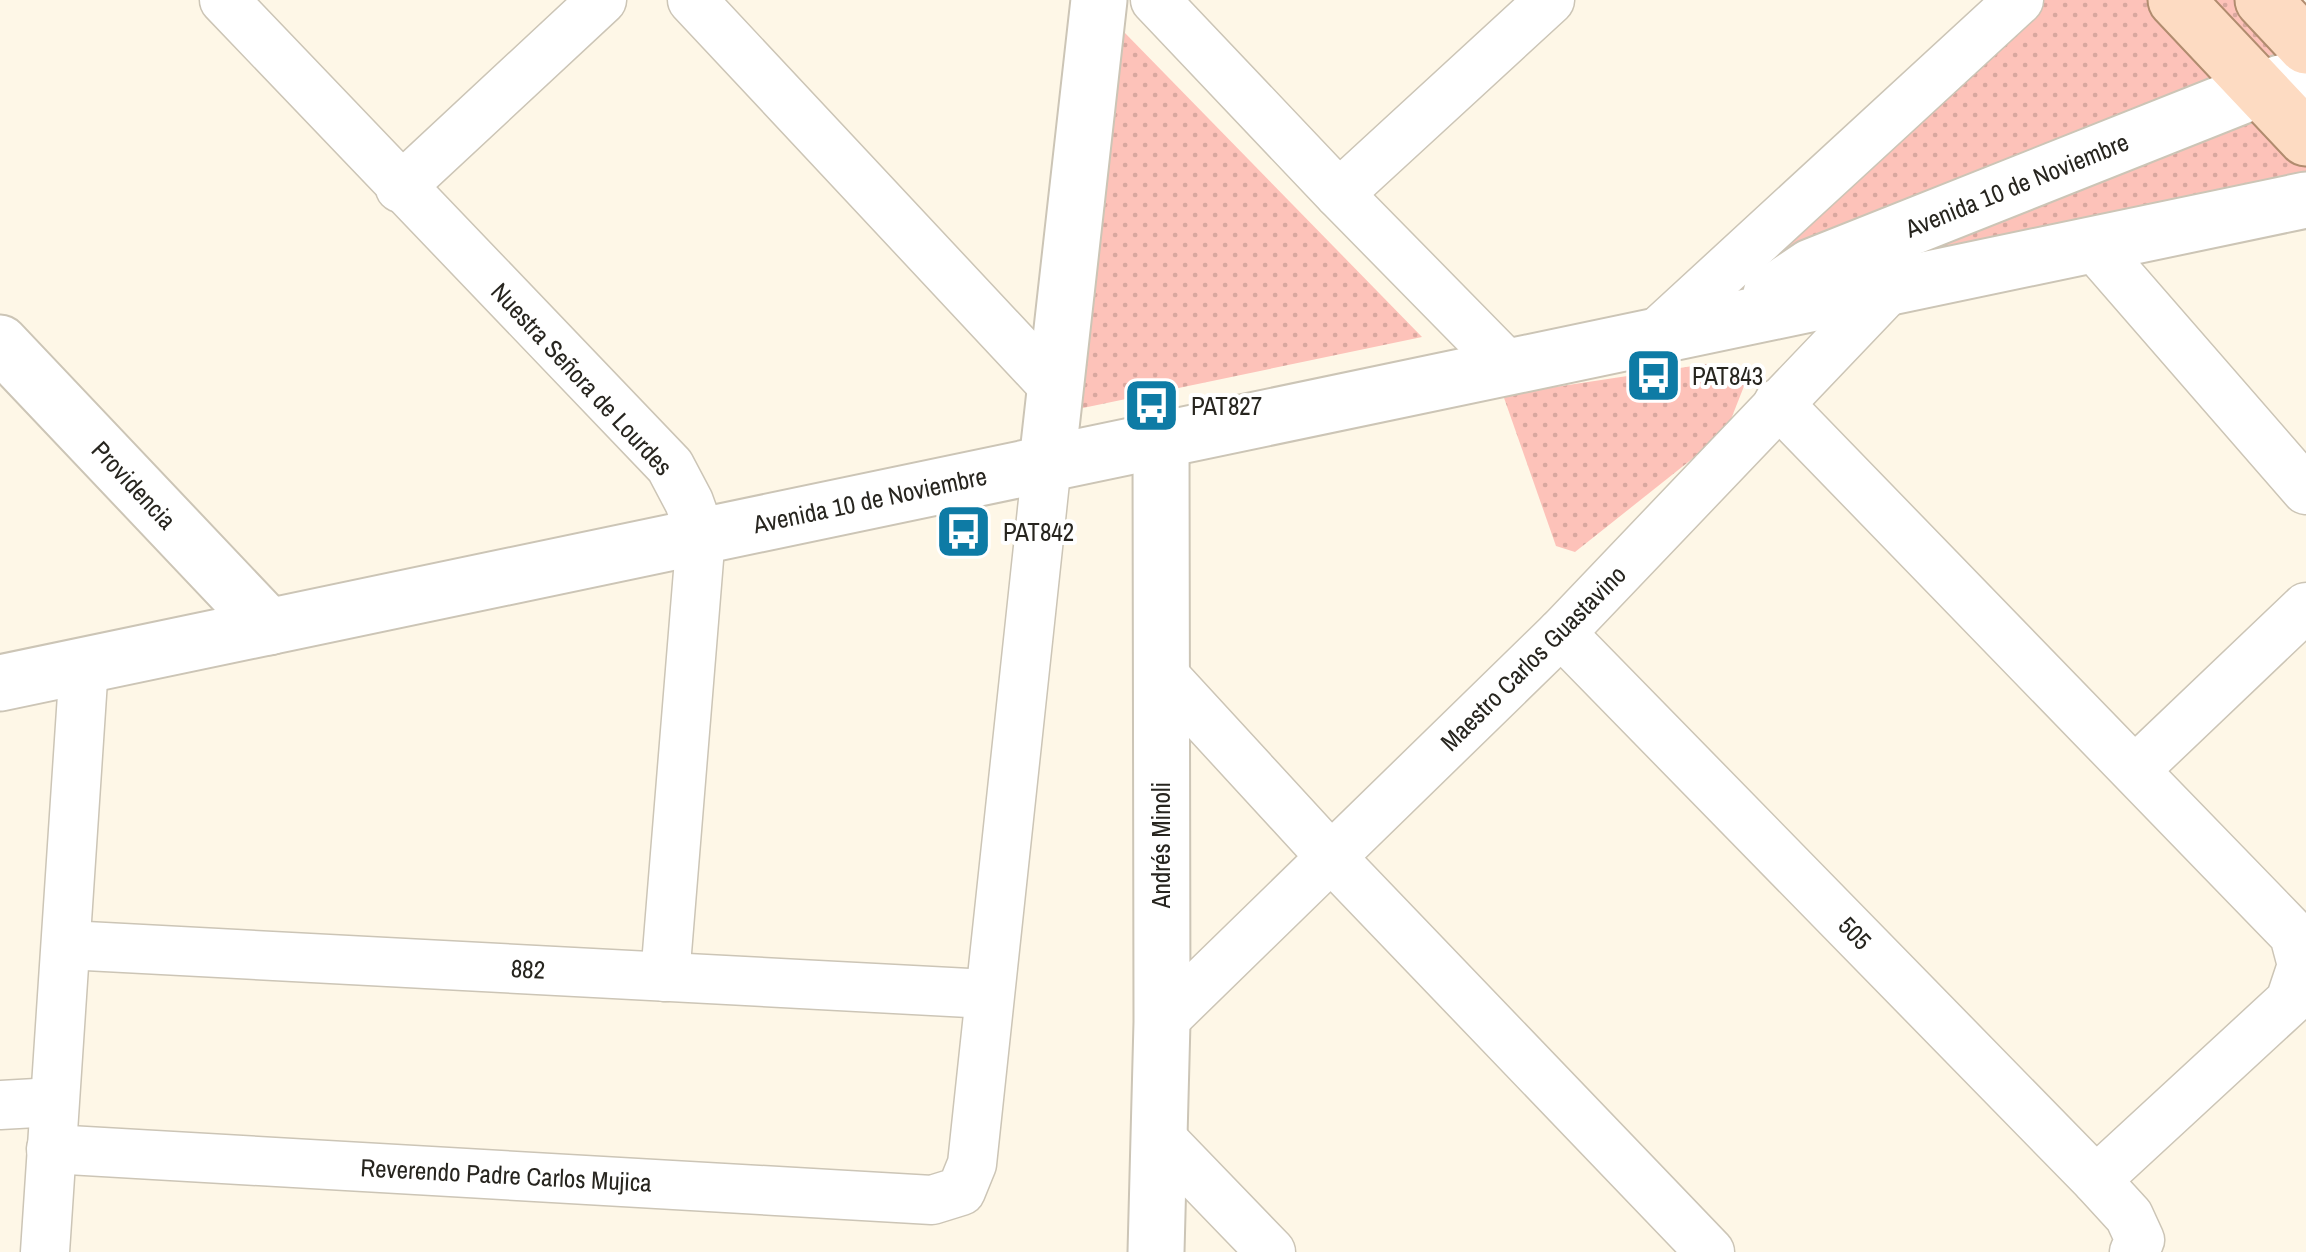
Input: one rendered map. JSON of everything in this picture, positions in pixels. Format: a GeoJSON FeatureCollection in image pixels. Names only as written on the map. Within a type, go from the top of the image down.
{"type":"FeatureCollection","features":[{"type":"Feature","properties":{"kind":"main road"},"geometry":{"type":"LineString","coordinates":[[2176,0],[2283,82],[2306,138]]}},
{"type":"Feature","properties":{"kind":"main road"},"geometry":{"type":"LineString","coordinates":[[2263,0],[2306,46]]}},
{"type":"Feature","properties":{"kind":"street","name":"Nuestra Señora de Lourdes"},"geometry":{"type":"LineString","coordinates":[[224,0],[670,466],[689,502],[701,535],[664,976]]}},
{"type":"Feature","properties":{"kind":"street"},"geometry":{"type":"LineString","coordinates":[[400,188],[602,0]]}},
{"type":"Feature","properties":{"kind":"street"},"geometry":{"type":"LineString","coordinates":[[692,0],[1053,386]]}},
{"type":"Feature","properties":{"kind":"street"},"geometry":{"type":"LineString","coordinates":[[988,994],[1098,0]]}},
{"type":"Feature","properties":{"kind":"street"},"geometry":{"type":"LineString","coordinates":[[1155,0],[1507,365]]}},
{"type":"Feature","properties":{"kind":"street"},"geometry":{"type":"LineString","coordinates":[[1339,194],[1550,0]]}},
{"type":"Feature","properties":{"kind":"street"},"geometry":{"type":"LineString","coordinates":[[1656,334],[2019,0]]}},
{"type":"Feature","properties":{"kind":"street","name":"Avenida 10 de Noviembre"},"geometry":{"type":"LineString","coordinates":[[1740,316],[1810,267],[2283,82]]}},
{"type":"Feature","properties":{"kind":"street","name":"Avenida 10 de Noviembre"},"geometry":{"type":"LineString","coordinates":[[0,683],[2306,200]]}},
{"type":"Feature","properties":{"kind":"street"},"geometry":{"type":"LineString","coordinates":[[2091,243],[2306,490]]}},
{"type":"Feature","properties":{"kind":"street","name":"Maestro Carlos Guastavino"},"geometry":{"type":"LineString","coordinates":[[1162,1022],[1561,633],[1894,284]]}},
{"type":"Feature","properties":{"kind":"street","name":"Providencia"},"geometry":{"type":"LineString","coordinates":[[0,343],[269,627]]}},
{"type":"Feature","properties":{"kind":"street"},"geometry":{"type":"LineString","coordinates":[[1778,403],[2294,934],[2302,965],[2290,1001],[2096,1180]]}},
{"type":"Feature","properties":{"kind":"street","name":"Andrés Minoli"},"geometry":{"type":"LineString","coordinates":[[1156,1252],[1162,1022],[1161,438]]}},
{"type":"Feature","properties":{"kind":"street"},"geometry":{"type":"LineString","coordinates":[[2136,769],[2306,607]]}},
{"type":"Feature","properties":{"kind":"street","name":"505"},"geometry":{"type":"LineString","coordinates":[[1561,633],[2096,1180],[2129,1216],[2137,1246]]}},
{"type":"Feature","properties":{"kind":"street"},"geometry":{"type":"LineString","coordinates":[[45,1252],[84,665]]}},
{"type":"Feature","properties":{"kind":"street"},"geometry":{"type":"LineString","coordinates":[[1161,672],[1331,857],[1710,1252]]}},
{"type":"Feature","properties":{"kind":"street","name":"882"},"geometry":{"type":"LineString","coordinates":[[67,945],[988,994]]}},
{"type":"Feature","properties":{"kind":"street","name":"Reverendo Padre Carlos Mujica"},"geometry":{"type":"LineString","coordinates":[[51,1149],[932,1200],[961,1191],[972,1164],[988,994]]}},
{"type":"Feature","properties":{"kind":"street"},"geometry":{"type":"LineString","coordinates":[[0,1104],[54,1102]]}},
{"type":"Feature","properties":{"kind":"street"},"geometry":{"type":"LineString","coordinates":[[1159,1136],[1272,1252]]}},
{"type":"Feature","properties":{"kind":"shaded area"},"geometry":{"type":"Polygon","coordinates":[[[2019,0],[2263,0],[2306,46],[2306,200],[1656,334],[2019,0]]]}},
{"type":"Feature","properties":{"kind":"shaded area"},"geometry":{"type":"Polygon","coordinates":[[[1124,32],[1422,337],[1078,409],[1124,32]]]}},
{"type":"Feature","properties":{"kind":"shaded area"},"geometry":{"type":"Polygon","coordinates":[[[1706,364],[1746,381],[1726,432],[1575,552],[1556,546],[1503,395],[1706,364]]]}},
{"type":"Feature","properties":{"kind":"place","name":"PAT843"},"geometry":{"type":"Point","coordinates":[1653,376]}},
{"type":"Feature","properties":{"kind":"place","name":"PAT827"},"geometry":{"type":"Point","coordinates":[1152,406]}},
{"type":"Feature","properties":{"kind":"place","name":"PAT842"},"geometry":{"type":"Point","coordinates":[964,532]}}]}
